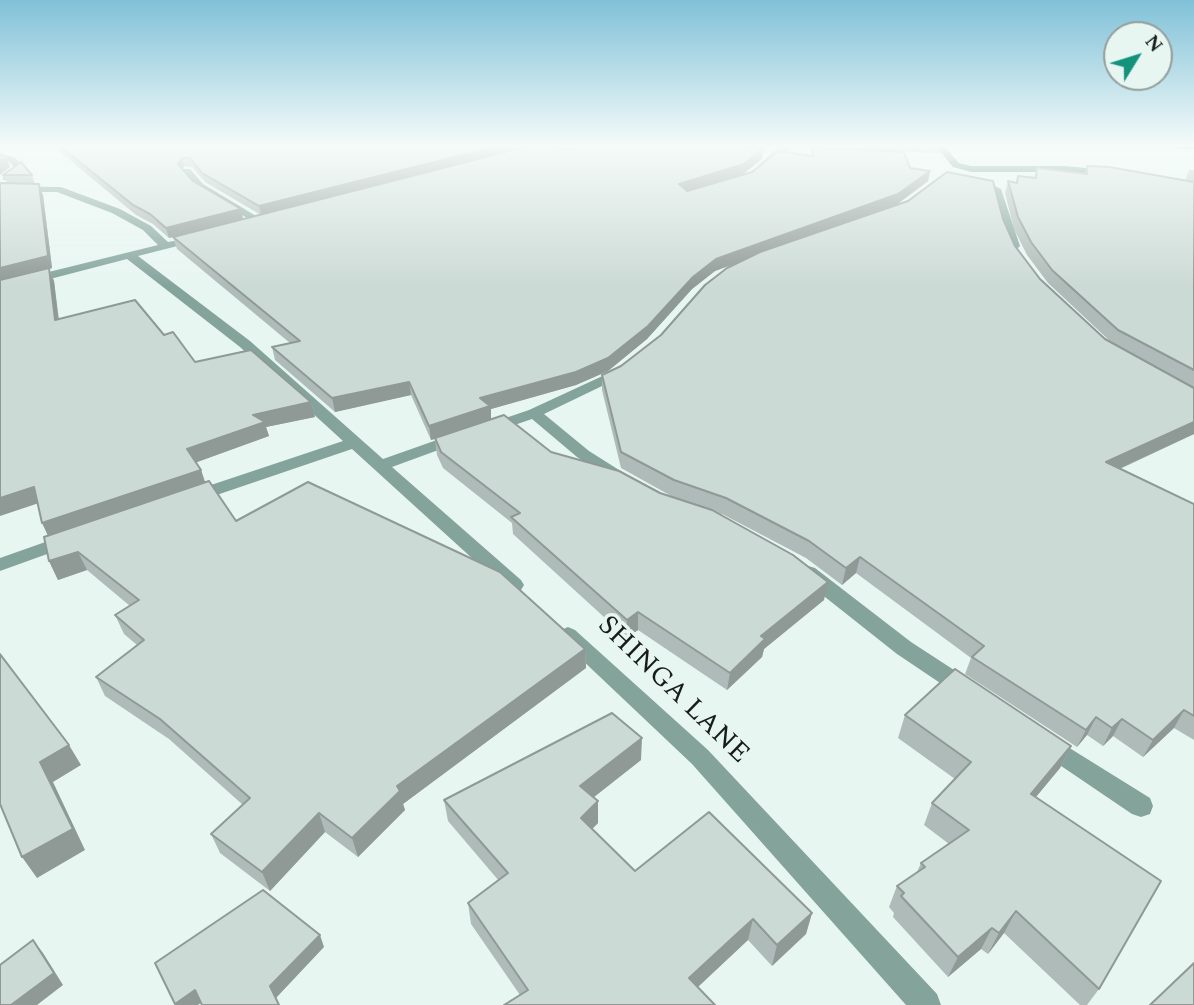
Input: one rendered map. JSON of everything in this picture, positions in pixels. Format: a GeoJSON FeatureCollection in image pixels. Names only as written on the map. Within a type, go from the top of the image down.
{"type":"FeatureCollection","features":[{"type":"Feature","properties":{"kind":"street"},"geometry":{"type":"LineString","coordinates":[[68,193],[116,211],[147,228],[166,246]]}},
{"type":"Feature","properties":{"kind":"street"},"geometry":{"type":"LineString","coordinates":[[213,193],[266,221],[248,225]]}},
{"type":"Feature","properties":{"kind":"street"},"geometry":{"type":"LineString","coordinates":[[997,193],[1007,230],[1019,257]]}},
{"type":"Feature","properties":{"kind":"street"},"geometry":{"type":"LineString","coordinates":[[0,288],[209,235]]}},
{"type":"Feature","properties":{"kind":"street"},"geometry":{"type":"LineString","coordinates":[[129,255],[245,344],[533,602]]}},
{"type":"Feature","properties":{"kind":"street"},"geometry":{"type":"LineString","coordinates":[[382,465],[534,413],[614,376],[636,360]]}},
{"type":"Feature","properties":{"kind":"street"},"geometry":{"type":"LineString","coordinates":[[534,413],[583,454],[642,491]]}},
{"type":"Feature","properties":{"kind":"street"},"geometry":{"type":"LineString","coordinates":[[172,504],[356,442]]}},
{"type":"Feature","properties":{"kind":"street"},"geometry":{"type":"LineString","coordinates":[[0,565],[82,535]]}},
{"type":"Feature","properties":{"kind":"street"},"geometry":{"type":"LineString","coordinates":[[798,565],[904,648],[983,701]]}},
{"type":"Feature","properties":{"kind":"street","name":"SHINGA LANE"},"geometry":{"type":"LineString","coordinates":[[552,620],[699,757],[926,1005]]}},
{"type":"Feature","properties":{"kind":"street"},"geometry":{"type":"LineString","coordinates":[[1028,731],[1141,806]]}},
{"type":"Feature","properties":{"kind":"building"},"geometry":{"type":"Polygon","coordinates":[[[0,193],[40,193],[48,256],[0,268],[0,193]]]}},
{"type":"Feature","properties":{"kind":"building"},"geometry":{"type":"Polygon","coordinates":[[[118,193],[213,193],[241,209],[166,228],[150,214],[118,193]]]}},
{"type":"Feature","properties":{"kind":"building"},"geometry":{"type":"Polygon","coordinates":[[[236,193],[311,193],[259,206],[236,193]]]}},
{"type":"Feature","properties":{"kind":"building"},"geometry":{"type":"Polygon","coordinates":[[[346,193],[900,193],[716,259],[693,277],[648,326],[608,358],[576,372],[480,398],[490,406],[429,426],[409,382],[332,398],[272,347],[300,341],[173,237],[346,193]]]}},
{"type":"Feature","properties":{"kind":"building"},"geometry":{"type":"Polygon","coordinates":[[[919,193],[996,193],[1003,219],[1015,246],[1040,279],[1105,339],[1194,388],[1194,422],[1106,462],[1194,504],[1194,716],[1184,710],[1153,740],[1122,719],[1112,728],[1096,717],[1086,730],[972,657],[984,646],[860,557],[846,568],[809,541],[726,498],[674,480],[621,452],[602,375],[621,366],[661,335],[705,285],[727,268],[760,252],[908,201],[919,193]]]}},
{"type":"Feature","properties":{"kind":"building"},"geometry":{"type":"Polygon","coordinates":[[[1011,193],[1194,193],[1194,370],[1118,330],[1052,270],[1031,242],[1018,217],[1011,193]]]}},
{"type":"Feature","properties":{"kind":"building"},"geometry":{"type":"Polygon","coordinates":[[[49,268],[55,320],[135,300],[164,335],[173,332],[195,362],[251,350],[311,402],[253,415],[265,422],[187,449],[201,470],[42,523],[34,487],[0,498],[0,280],[49,268]]]}},
{"type":"Feature","properties":{"kind":"building"},"geometry":{"type":"Polygon","coordinates":[[[504,415],[551,452],[619,471],[660,493],[712,510],[793,555],[828,582],[761,636],[765,639],[730,673],[638,612],[627,620],[511,517],[520,513],[441,452],[435,438],[504,415]]]}},
{"type":"Feature","properties":{"kind":"building"},"geometry":{"type":"Polygon","coordinates":[[[209,481],[236,521],[308,482],[500,572],[585,649],[397,786],[400,791],[352,838],[319,813],[262,872],[211,834],[250,798],[160,719],[96,677],[144,640],[115,615],[139,600],[78,552],[49,561],[44,537],[209,481]]]}},
{"type":"Feature","properties":{"kind":"building"},"geometry":{"type":"Polygon","coordinates":[[[0,654],[69,745],[40,762],[73,829],[22,857],[0,804],[0,654]]]}},
{"type":"Feature","properties":{"kind":"building"},"geometry":{"type":"Polygon","coordinates":[[[955,669],[1071,746],[1031,794],[1161,881],[1099,989],[1016,911],[999,933],[992,928],[958,957],[901,896],[904,893],[897,886],[925,867],[921,863],[969,830],[932,803],[971,762],[905,715],[955,669]]]}},
{"type":"Feature","properties":{"kind":"building"},"geometry":{"type":"Polygon","coordinates":[[[612,713],[642,738],[580,786],[598,801],[581,818],[635,871],[709,812],[812,913],[777,945],[753,919],[689,978],[715,1005],[504,1005],[528,990],[468,903],[508,873],[444,800],[612,713]]]}},
{"type":"Feature","properties":{"kind":"building"},"geometry":{"type":"Polygon","coordinates":[[[263,890],[320,935],[270,986],[279,1005],[202,1005],[195,990],[175,1004],[155,963],[263,890]]]}},
{"type":"Feature","properties":{"kind":"building"},"geometry":{"type":"Polygon","coordinates":[[[33,940],[54,973],[11,1005],[0,1005],[0,965],[33,940]]]}},
{"type":"Feature","properties":{"kind":"building"},"geometry":{"type":"Polygon","coordinates":[[[1194,963],[1194,1005],[1150,1005],[1194,963]]]}}]}
